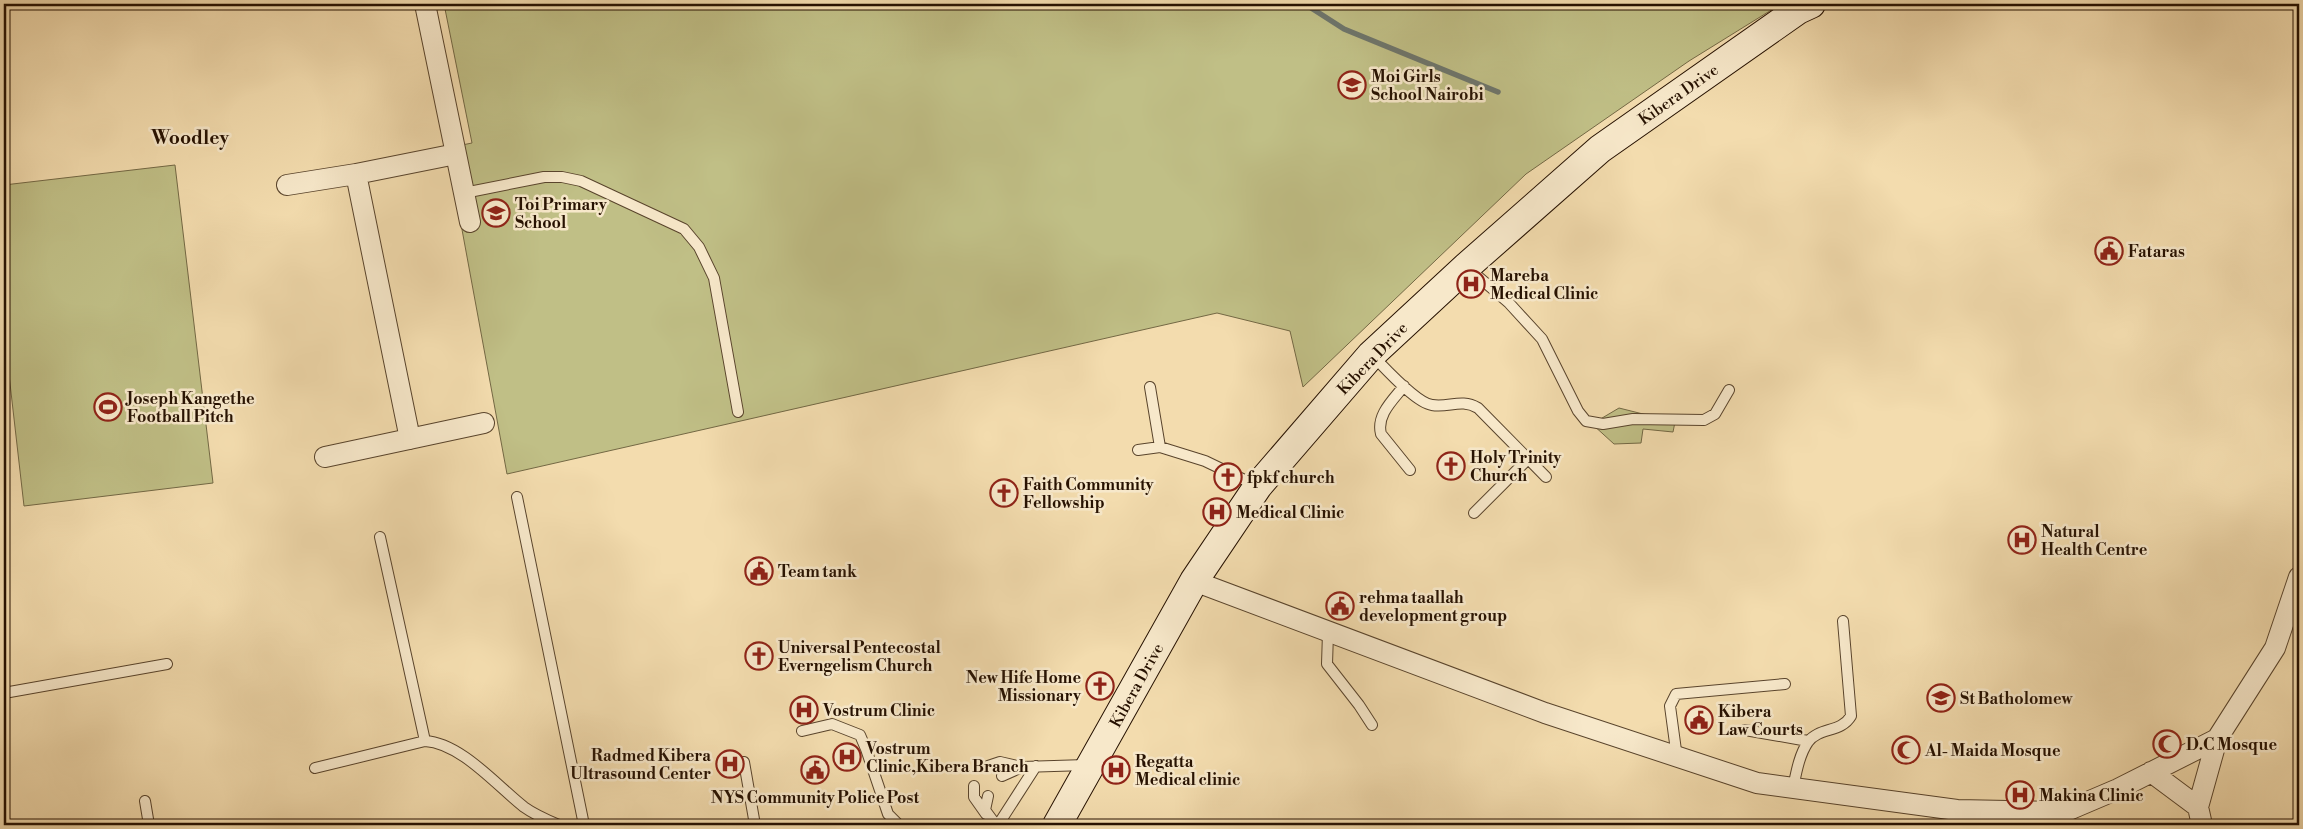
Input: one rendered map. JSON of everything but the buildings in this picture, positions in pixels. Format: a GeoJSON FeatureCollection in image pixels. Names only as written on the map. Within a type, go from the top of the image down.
{"type":"FeatureCollection","features":[{"type":"Feature","properties":{"kind":"street"},"geometry":{"type":"LineString","coordinates":[[425,4],[470,222]]}},
{"type":"Feature","properties":{"kind":"street","name":"Kibera Drive"},"geometry":{"type":"LineString","coordinates":[[1057,825],[1194,581],[1258,486],[1371,355],[1466,267],[1600,149],[1798,10],[1811,4]]}},
{"type":"Feature","properties":{"kind":"street"},"geometry":{"type":"LineString","coordinates":[[286,185],[356,174],[456,154]]}},
{"type":"Feature","properties":{"kind":"street"},"geometry":{"type":"LineString","coordinates":[[356,174],[410,439]]}},
{"type":"Feature","properties":{"kind":"street"},"geometry":{"type":"LineString","coordinates":[[325,457],[484,423]]}},
{"type":"Feature","properties":{"kind":"street"},"geometry":{"type":"LineString","coordinates":[[2151,772],[2200,816],[2217,739],[2275,648],[2299,577]]}},
{"type":"Feature","properties":{"kind":"street"},"geometry":{"type":"LineString","coordinates":[[1194,581],[1546,713],[1757,784],[1958,810],[2064,812],[2118,789],[2217,739]]}},
{"type":"Feature","properties":{"kind":"lane"},"geometry":{"type":"LineString","coordinates":[[464,193],[544,177],[562,177],[581,181],[684,229],[699,247],[714,278],[738,412]]}},
{"type":"Feature","properties":{"kind":"lane"},"geometry":{"type":"LineString","coordinates":[[1466,267],[1509,303],[1542,338],[1578,412],[1586,421],[1604,424],[1633,419],[1704,420],[1715,414],[1729,390]]}},
{"type":"Feature","properties":{"kind":"lane"},"geometry":{"type":"LineString","coordinates":[[1371,355],[1404,386],[1430,405],[1470,403],[1478,408],[1546,477]]}},
{"type":"Feature","properties":{"kind":"lane"},"geometry":{"type":"LineString","coordinates":[[1404,386],[1381,417],[1380,427],[1381,434],[1410,470]]}},
{"type":"Feature","properties":{"kind":"lane"},"geometry":{"type":"LineString","coordinates":[[1150,387],[1160,447]]}},
{"type":"Feature","properties":{"kind":"lane"},"geometry":{"type":"LineString","coordinates":[[1138,450],[1160,447],[1205,461],[1258,486]]}},
{"type":"Feature","properties":{"kind":"lane"},"geometry":{"type":"LineString","coordinates":[[1474,513],[1528,459]]}},
{"type":"Feature","properties":{"kind":"lane"},"geometry":{"type":"LineString","coordinates":[[517,498],[584,825]]}},
{"type":"Feature","properties":{"kind":"lane"},"geometry":{"type":"LineString","coordinates":[[380,537],[425,741]]}},
{"type":"Feature","properties":{"kind":"lane"},"geometry":{"type":"LineString","coordinates":[[1793,788],[1799,762],[1808,741],[1822,732],[1839,728],[1846,723],[1850,716],[1842,621]]}},
{"type":"Feature","properties":{"kind":"lane"},"geometry":{"type":"LineString","coordinates":[[1328,632],[1327,664],[1372,725]]}},
{"type":"Feature","properties":{"kind":"lane"},"geometry":{"type":"LineString","coordinates":[[4,693],[168,664]]}},
{"type":"Feature","properties":{"kind":"lane"},"geometry":{"type":"LineString","coordinates":[[1677,758],[1670,706],[1676,694],[1785,684]]}},
{"type":"Feature","properties":{"kind":"lane"},"geometry":{"type":"LineString","coordinates":[[802,731],[832,724],[860,734],[888,814],[898,825]]}},
{"type":"Feature","properties":{"kind":"lane"},"geometry":{"type":"LineString","coordinates":[[1745,730],[1808,741]]}},
{"type":"Feature","properties":{"kind":"lane"},"geometry":{"type":"LineString","coordinates":[[315,768],[425,741],[438,743],[496,782],[524,807],[559,825]]}},
{"type":"Feature","properties":{"kind":"lane"},"geometry":{"type":"LineString","coordinates":[[744,762],[755,825]]}},
{"type":"Feature","properties":{"kind":"lane"},"geometry":{"type":"LineString","coordinates":[[988,766],[1000,762],[1022,767],[1092,765]]}},
{"type":"Feature","properties":{"kind":"lane"},"geometry":{"type":"LineString","coordinates":[[974,786],[974,797],[997,825],[1036,766]]}},
{"type":"Feature","properties":{"kind":"lane"},"geometry":{"type":"LineString","coordinates":[[1002,776],[1022,767]]}},
{"type":"Feature","properties":{"kind":"lane"},"geometry":{"type":"LineString","coordinates":[[987,815],[985,810],[988,796]]}},
{"type":"Feature","properties":{"kind":"lane"},"geometry":{"type":"LineString","coordinates":[[145,801],[149,825]]}},
{"type":"Feature","properties":{"kind":"shaded area"},"geometry":{"type":"Polygon","coordinates":[[[444,4],[1781,4],[1689,61],[1526,174],[1303,387],[1290,331],[1217,313],[507,474],[447,148],[472,143],[444,4]]]}},
{"type":"Feature","properties":{"kind":"shaded area","name":"Joseph Kangethe Football Pitch"},"geometry":{"type":"Polygon","coordinates":[[[175,165],[213,483],[24,506],[4,331],[4,185],[175,165]]]}},
{"type":"Feature","properties":{"kind":"shaded area"},"geometry":{"type":"Polygon","coordinates":[[[1619,408],[1675,422],[1673,432],[1643,429],[1641,443],[1614,444],[1592,424],[1619,408]]]}},
{"type":"Feature","properties":{"kind":"waterway"},"geometry":{"type":"LineString","coordinates":[[1305,4],[1344,29],[1498,92]]}},
{"type":"Feature","properties":{"kind":"place","name":"Moi Girls School Nairobi"},"geometry":{"type":"Point","coordinates":[1352,85]}},
{"type":"Feature","properties":{"kind":"place","name":"Toi Primary School"},"geometry":{"type":"Point","coordinates":[496,213]}},
{"type":"Feature","properties":{"kind":"place","name":"Fataras"},"geometry":{"type":"Point","coordinates":[2109,251]}},
{"type":"Feature","properties":{"kind":"place","name":"Mareba Medical Clinic"},"geometry":{"type":"Point","coordinates":[1471,284]}},
{"type":"Feature","properties":{"kind":"place","name":"Joseph Kangethe Football Pitch"},"geometry":{"type":"Point","coordinates":[108,407]}},
{"type":"Feature","properties":{"kind":"place","name":"Holy Trinity Church"},"geometry":{"type":"Point","coordinates":[1451,466]}},
{"type":"Feature","properties":{"kind":"place","name":"fpkf church"},"geometry":{"type":"Point","coordinates":[1228,477]}},
{"type":"Feature","properties":{"kind":"place","name":"Faith Community Fellowship"},"geometry":{"type":"Point","coordinates":[1004,493]}},
{"type":"Feature","properties":{"kind":"place","name":"Medical Clinic"},"geometry":{"type":"Point","coordinates":[1217,512]}},
{"type":"Feature","properties":{"kind":"place","name":"Natural Health Centre"},"geometry":{"type":"Point","coordinates":[2022,540]}},
{"type":"Feature","properties":{"kind":"place","name":"Team tank"},"geometry":{"type":"Point","coordinates":[759,571]}},
{"type":"Feature","properties":{"kind":"place","name":"rehma taallah development group"},"geometry":{"type":"Point","coordinates":[1340,606]}},
{"type":"Feature","properties":{"kind":"place","name":"Universal Pentecostal Everngelism Church"},"geometry":{"type":"Point","coordinates":[759,656]}},
{"type":"Feature","properties":{"kind":"place","name":"New Hife Home Missionary"},"geometry":{"type":"Point","coordinates":[1100,686]}},
{"type":"Feature","properties":{"kind":"place","name":"St Batholomew"},"geometry":{"type":"Point","coordinates":[1941,698]}},
{"type":"Feature","properties":{"kind":"place","name":"Vostrum Clinic"},"geometry":{"type":"Point","coordinates":[804,710]}},
{"type":"Feature","properties":{"kind":"place","name":"Kibera Law Courts"},"geometry":{"type":"Point","coordinates":[1699,720]}},
{"type":"Feature","properties":{"kind":"place","name":"D.C Mosque"},"geometry":{"type":"Point","coordinates":[2167,744]}},
{"type":"Feature","properties":{"kind":"place","name":"Al- Maida Mosque"},"geometry":{"type":"Point","coordinates":[1906,750]}},
{"type":"Feature","properties":{"kind":"place","name":"Vostrum Clinic,Kibera Branch"},"geometry":{"type":"Point","coordinates":[847,757]}},
{"type":"Feature","properties":{"kind":"place","name":"Radmed Kibera Ultrasound Center"},"geometry":{"type":"Point","coordinates":[730,764]}},
{"type":"Feature","properties":{"kind":"place","name":"NYS Community Police Post"},"geometry":{"type":"Point","coordinates":[815,770]}},
{"type":"Feature","properties":{"kind":"place","name":"Regatta Medical clinic"},"geometry":{"type":"Point","coordinates":[1116,770]}},
{"type":"Feature","properties":{"kind":"place","name":"Makina Clinic"},"geometry":{"type":"Point","coordinates":[2020,795]}},
{"type":"Feature","properties":{"kind":"district","name":"Woodley"},"geometry":{"type":"Point","coordinates":[190,137]}}]}
